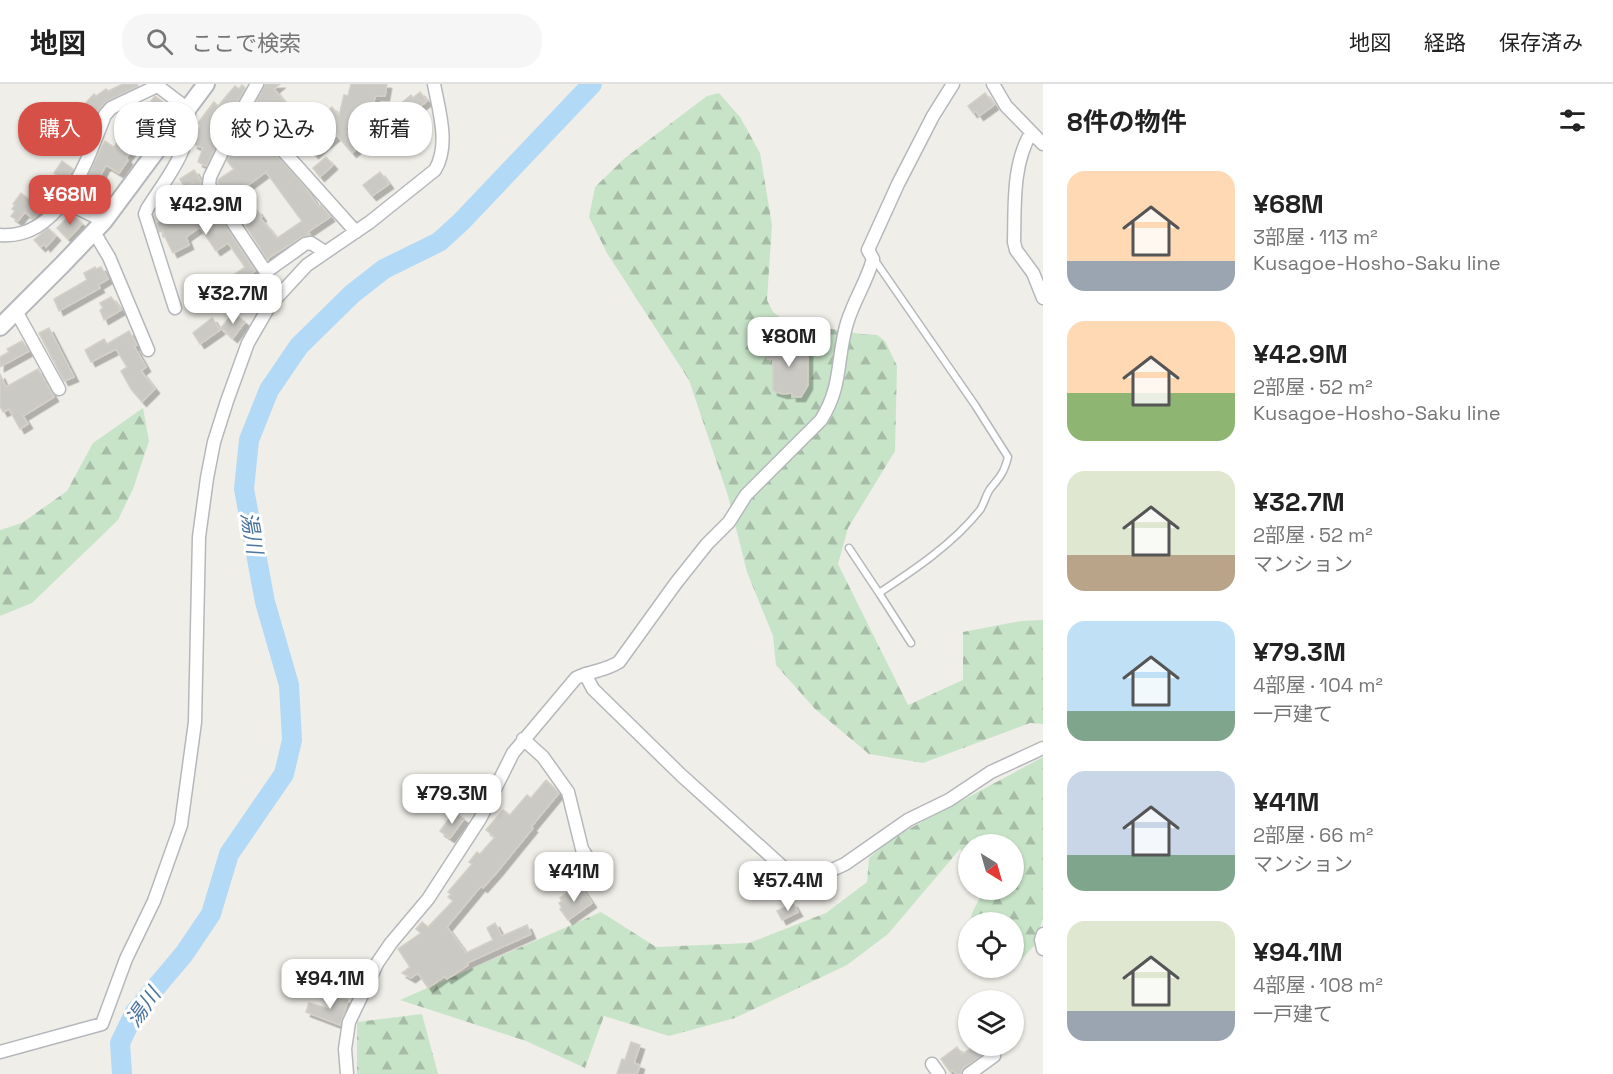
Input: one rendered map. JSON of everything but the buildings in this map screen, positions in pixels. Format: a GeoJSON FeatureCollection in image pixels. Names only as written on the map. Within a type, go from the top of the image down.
{"type":"FeatureCollection","features":[{"type":"Feature","properties":{"kind":"main road"},"geometry":{"type":"LineString","coordinates":[[193,102],[206,84]]}},
{"type":"Feature","properties":{"kind":"main road"},"geometry":{"type":"LineString","coordinates":[[0,327],[99,226],[152,156]]}},
{"type":"Feature","properties":{"kind":"street"},"geometry":{"type":"LineString","coordinates":[[247,102],[256,84]]}},
{"type":"Feature","properties":{"kind":"street"},"geometry":{"type":"LineString","coordinates":[[0,1052],[102,1024],[126,959],[154,901],[181,825],[195,722],[199,537],[214,442],[227,401],[248,343],[270,305],[307,265],[356,232],[435,170],[441,160],[441,119],[434,84]]}},
{"type":"Feature","properties":{"kind":"street"},"geometry":{"type":"LineString","coordinates":[[347,1074],[345,1049],[349,1022],[378,962],[428,899],[494,795],[513,753],[523,739],[576,678],[609,668],[619,662],[676,583],[707,544],[729,522],[746,495],[821,420],[829,407],[836,388],[841,341],[850,312],[870,271],[873,259],[868,250],[898,184],[933,116],[953,84]]}},
{"type":"Feature","properties":{"kind":"street"},"geometry":{"type":"LineString","coordinates":[[993,84],[1006,106],[1043,144]]}},
{"type":"Feature","properties":{"kind":"street"},"geometry":{"type":"LineString","coordinates":[[0,235],[25,233],[43,222],[65,202],[82,171],[105,115],[111,108],[156,85],[179,102]]}},
{"type":"Feature","properties":{"kind":"street"},"geometry":{"type":"LineString","coordinates":[[1031,133],[1023,150],[1017,183],[1014,242],[1016,250],[1033,273],[1043,298]]}},
{"type":"Feature","properties":{"kind":"street"},"geometry":{"type":"LineString","coordinates":[[175,308],[145,214],[180,156]]}},
{"type":"Feature","properties":{"kind":"street"},"geometry":{"type":"LineString","coordinates":[[220,156],[209,184],[266,272],[305,244],[311,243],[324,252]]}},
{"type":"Feature","properties":{"kind":"street"},"geometry":{"type":"LineString","coordinates":[[288,156],[356,232]]}},
{"type":"Feature","properties":{"kind":"street"},"geometry":{"type":"LineString","coordinates":[[65,202],[99,226],[109,257],[148,350]]}},
{"type":"Feature","properties":{"kind":"street"},"geometry":{"type":"LineString","coordinates":[[16,311],[59,388]]}},
{"type":"Feature","properties":{"kind":"street"},"geometry":{"type":"LineString","coordinates":[[585,674],[592,689],[681,775],[785,869],[804,878],[811,879],[845,864],[908,820],[949,800],[991,771],[1043,748]]}},
{"type":"Feature","properties":{"kind":"street"},"geometry":{"type":"LineString","coordinates":[[523,739],[543,757],[568,792],[572,800],[582,849],[602,880]]}},
{"type":"Feature","properties":{"kind":"street"},"geometry":{"type":"LineString","coordinates":[[1043,934],[1041,940],[1043,949]]}},
{"type":"Feature","properties":{"kind":"street"},"geometry":{"type":"LineString","coordinates":[[969,1074],[994,1056]]}},
{"type":"Feature","properties":{"kind":"lane"},"geometry":{"type":"LineString","coordinates":[[873,259],[975,405],[1008,457],[1001,478],[989,491],[981,508],[967,524],[917,568],[879,593]]}},
{"type":"Feature","properties":{"kind":"lane"},"geometry":{"type":"LineString","coordinates":[[849,548],[911,643]]}},
{"type":"Feature","properties":{"kind":"green space"},"geometry":{"type":"Polygon","coordinates":[[[719,93],[740,117],[760,153],[772,225],[767,300],[773,312],[785,321],[877,335],[885,341],[897,366],[895,451],[848,528],[838,564],[908,705],[963,680],[963,632],[1021,621],[1043,620],[1043,724],[1030,723],[923,763],[869,754],[815,709],[776,665],[773,636],[747,572],[728,496],[689,380],[607,253],[589,217],[595,187],[625,158],[707,96],[719,93]]]}},
{"type":"Feature","properties":{"kind":"green space"},"geometry":{"type":"Polygon","coordinates":[[[143,408],[149,441],[133,489],[118,520],[32,603],[0,616],[0,530],[22,523],[67,491],[93,443],[143,408]]]}},
{"type":"Feature","properties":{"kind":"green space"},"geometry":{"type":"Polygon","coordinates":[[[1043,757],[1043,918],[1034,946],[1024,957],[1024,912],[973,912],[979,900],[1024,900],[1024,834],[958,834],[958,851],[888,934],[847,965],[735,1018],[669,1036],[604,1016],[585,1068],[526,1041],[400,1000],[601,912],[656,947],[749,943],[826,913],[867,882],[869,858],[894,837],[1043,757]]]}},
{"type":"Feature","properties":{"kind":"green space"},"geometry":{"type":"Polygon","coordinates":[[[422,1014],[438,1074],[357,1074],[357,1022],[422,1014]]]}},
{"type":"Feature","properties":{"kind":"waterway","name":"湯川"},"geometry":{"type":"LineString","coordinates":[[122,1074],[120,1043],[135,1012],[184,954],[211,914],[229,854],[284,774],[292,740],[289,685],[265,602],[244,489],[249,440],[269,390],[299,346],[352,294],[384,269],[439,242],[461,222],[592,84]]}}]}
